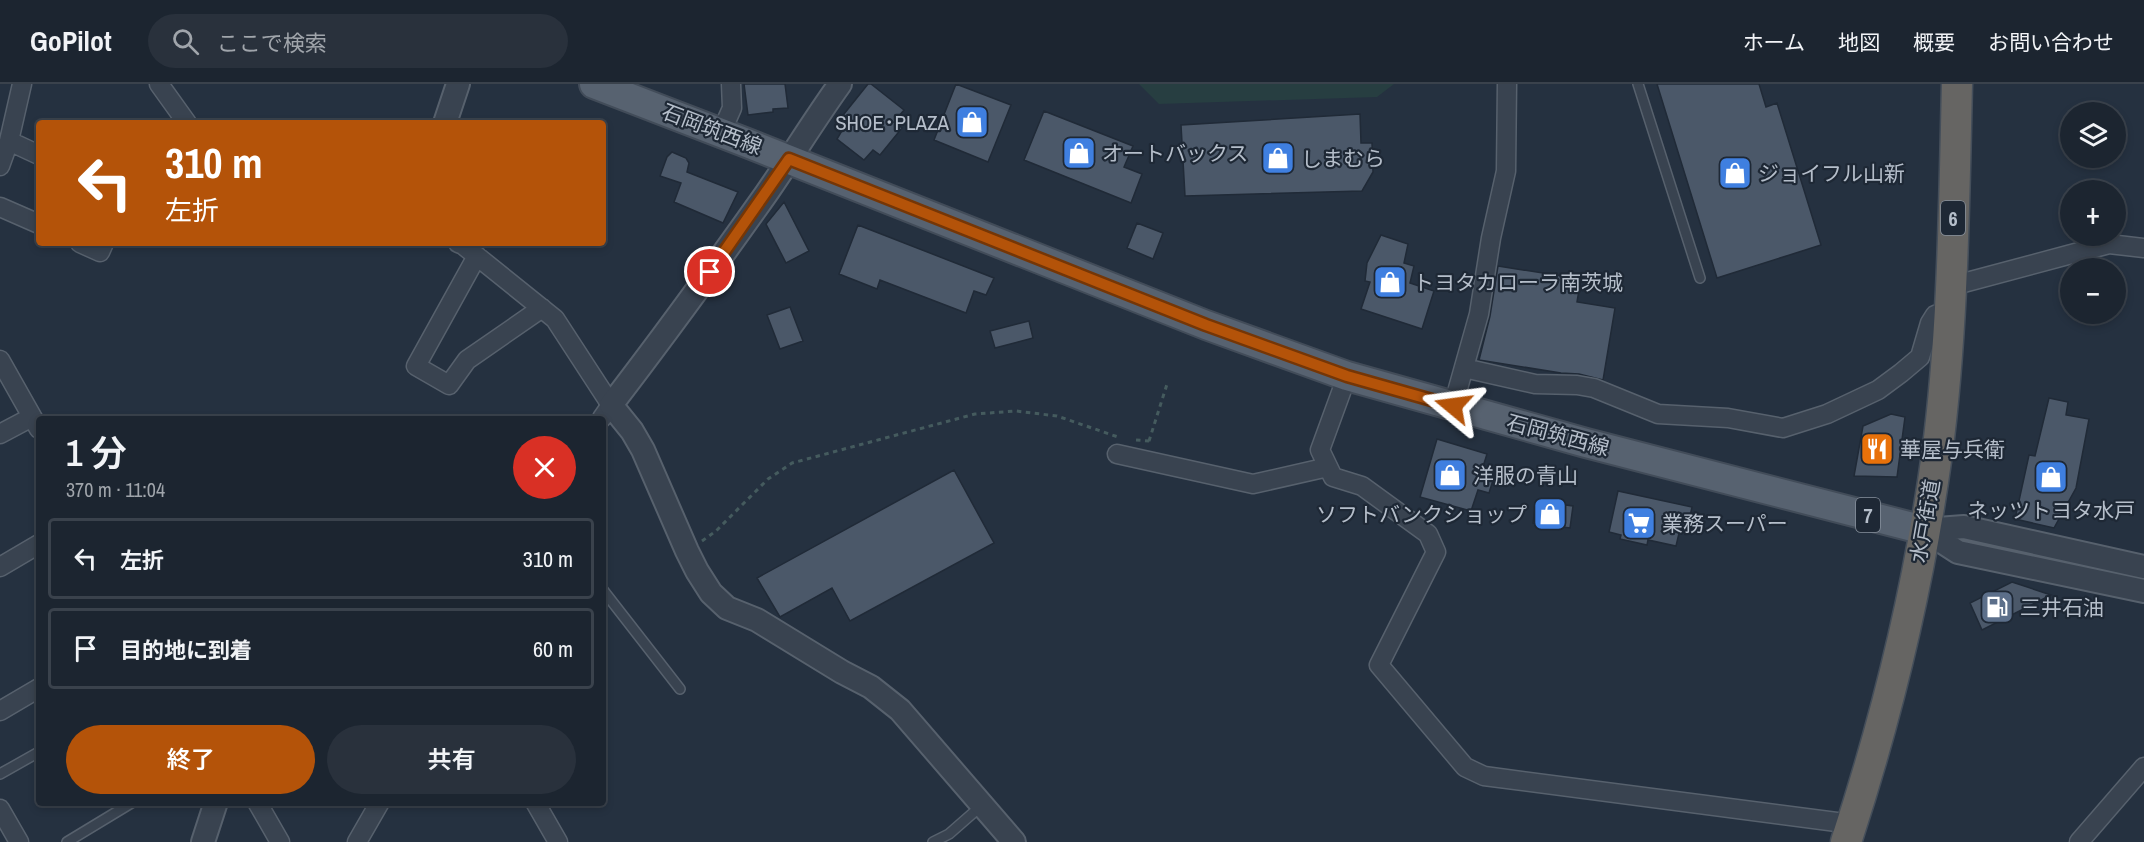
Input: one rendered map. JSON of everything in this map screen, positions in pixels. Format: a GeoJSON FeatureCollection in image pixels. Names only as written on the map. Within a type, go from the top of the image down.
{"type":"FeatureCollection","features":[{"type":"Feature","properties":{"kind":"highway","name":"水戸街道"},"geometry":{"type":"LineString","coordinates":[[1849,833],[1888,695],[1924,530],[1937,454],[1951,299],[1957,84]]}},
{"type":"Feature","properties":{"kind":"main road","name":"石岡筑西線"},"geometry":{"type":"LineString","coordinates":[[594,84],[721,132],[1206,325],[1347,376],[1586,443],[1924,530]]}},
{"type":"Feature","properties":{"kind":"street"},"geometry":{"type":"LineString","coordinates":[[0,166],[9,141],[22,84]]}},
{"type":"Feature","properties":{"kind":"street"},"geometry":{"type":"LineString","coordinates":[[159,84],[185,120]]}},
{"type":"Feature","properties":{"kind":"street"},"geometry":{"type":"LineString","coordinates":[[447,120],[458,84]]}},
{"type":"Feature","properties":{"kind":"street"},"geometry":{"type":"LineString","coordinates":[[721,132],[732,108],[730,84]]}},
{"type":"Feature","properties":{"kind":"street"},"geometry":{"type":"LineString","coordinates":[[607,412],[669,330],[840,84]]}},
{"type":"Feature","properties":{"kind":"street"},"geometry":{"type":"LineString","coordinates":[[1453,406],[1479,314],[1491,238],[1506,171],[1507,84]]}},
{"type":"Feature","properties":{"kind":"street"},"geometry":{"type":"LineString","coordinates":[[9,141],[36,153]]}},
{"type":"Feature","properties":{"kind":"street"},"geometry":{"type":"LineString","coordinates":[[0,207],[36,224]]}},
{"type":"Feature","properties":{"kind":"street"},"geometry":{"type":"LineString","coordinates":[[1464,368],[1535,384],[1577,385],[1594,388],[1658,414],[1728,418],[1784,428],[1827,414],[1878,390],[1920,357],[1930,323],[1951,299],[2109,244],[2144,248]]}},
{"type":"Feature","properties":{"kind":"street"},"geometry":{"type":"LineString","coordinates":[[87,246],[100,252],[103,246]]}},
{"type":"Feature","properties":{"kind":"street"},"geometry":{"type":"LineString","coordinates":[[462,246],[542,308],[568,337],[607,412],[632,431],[643,450],[696,571],[711,592],[727,608],[757,620],[871,687],[900,710],[1014,842]]}},
{"type":"Feature","properties":{"kind":"street"},"geometry":{"type":"LineString","coordinates":[[477,256],[416,366],[449,385],[468,360],[542,308]]}},
{"type":"Feature","properties":{"kind":"street"},"geometry":{"type":"LineString","coordinates":[[0,360],[35,423],[0,434]]}},
{"type":"Feature","properties":{"kind":"street"},"geometry":{"type":"LineString","coordinates":[[1347,376],[1320,450],[1333,477],[1362,486],[1428,534],[1436,552],[1379,665],[1465,767],[1484,776],[1849,833]]}},
{"type":"Feature","properties":{"kind":"street"},"geometry":{"type":"LineString","coordinates":[[1121,446],[1143,459],[1253,484],[1328,467]]}},
{"type":"Feature","properties":{"kind":"street"},"geometry":{"type":"LineString","coordinates":[[1924,530],[1964,527],[2144,567]]}},
{"type":"Feature","properties":{"kind":"street"},"geometry":{"type":"LineString","coordinates":[[1924,530],[1958,552],[2144,591]]}},
{"type":"Feature","properties":{"kind":"street"},"geometry":{"type":"LineString","coordinates":[[0,567],[36,546]]}},
{"type":"Feature","properties":{"kind":"street"},"geometry":{"type":"LineString","coordinates":[[0,711],[36,690]]}},
{"type":"Feature","properties":{"kind":"street"},"geometry":{"type":"LineString","coordinates":[[2079,842],[2144,767]]}},
{"type":"Feature","properties":{"kind":"street"},"geometry":{"type":"LineString","coordinates":[[203,842],[215,806]]}},
{"type":"Feature","properties":{"kind":"street"},"geometry":{"type":"LineString","coordinates":[[259,806],[280,842]]}},
{"type":"Feature","properties":{"kind":"street"},"geometry":{"type":"LineString","coordinates":[[357,842],[378,806]]}},
{"type":"Feature","properties":{"kind":"street"},"geometry":{"type":"LineString","coordinates":[[536,806],[558,842]]}},
{"type":"Feature","properties":{"kind":"street"},"geometry":{"type":"LineString","coordinates":[[0,809],[19,842]]}},
{"type":"Feature","properties":{"kind":"lane"},"geometry":{"type":"LineString","coordinates":[[1638,84],[1701,278]]}},
{"type":"Feature","properties":{"kind":"lane"},"geometry":{"type":"LineString","coordinates":[[606,594],[680,689]]}},
{"type":"Feature","properties":{"kind":"lane"},"geometry":{"type":"LineString","coordinates":[[0,774],[36,754]]}},
{"type":"Feature","properties":{"kind":"lane"},"geometry":{"type":"LineString","coordinates":[[933,842],[948,834],[982,805]]}},
{"type":"Feature","properties":{"kind":"lane"},"geometry":{"type":"LineString","coordinates":[[67,842],[126,806]]}},
{"type":"Feature","properties":{"kind":"path"},"geometry":{"type":"LineString","coordinates":[[1143,459],[1168,381]]}},
{"type":"Feature","properties":{"kind":"path"},"geometry":{"type":"LineString","coordinates":[[687,551],[716,531],[768,479],[792,463],[975,414],[1016,411],[1057,416],[1121,446]]}},
{"type":"Feature","properties":{"kind":"path"},"geometry":{"type":"LineString","coordinates":[[1133,440],[1149,441]]}},
{"type":"Feature","properties":{"kind":"green space"},"geometry":{"type":"Polygon","coordinates":[[[1139,84],[1394,84],[1377,97],[1159,104],[1139,84]]]}},
{"type":"Feature","properties":{"kind":"building"},"geometry":{"type":"Polygon","coordinates":[[[744,84],[785,84],[788,108],[748,115],[744,84]]]}},
{"type":"Feature","properties":{"kind":"building"},"geometry":{"type":"Polygon","coordinates":[[[868,84],[904,110],[894,122],[902,128],[880,155],[873,150],[864,160],[837,139],[846,124],[840,119],[868,84]]]}},
{"type":"Feature","properties":{"kind":"building","name":"SHOE･PLAZA"},"geometry":{"type":"Polygon","coordinates":[[[956,84],[1011,105],[988,162],[934,140],[956,84]]]}},
{"type":"Feature","properties":{"kind":"building"},"geometry":{"type":"Polygon","coordinates":[[[1657,84],[1759,84],[1766,107],[1777,103],[1821,245],[1717,278],[1657,84]]]}},
{"type":"Feature","properties":{"kind":"building","name":"オートバックス"},"geometry":{"type":"Polygon","coordinates":[[[1044,111],[1133,146],[1124,167],[1142,174],[1131,203],[1024,160],[1044,111]]]}},
{"type":"Feature","properties":{"kind":"building","name":"しまむら"},"geometry":{"type":"Polygon","coordinates":[[[1360,114],[1361,143],[1372,143],[1373,172],[1362,191],[1185,196],[1181,125],[1360,114]]]}},
{"type":"Feature","properties":{"kind":"building"},"geometry":{"type":"Polygon","coordinates":[[[672,152],[686,158],[689,163],[687,172],[738,192],[723,223],[674,202],[681,183],[660,176],[667,157],[672,152]]]}},
{"type":"Feature","properties":{"kind":"building"},"geometry":{"type":"Polygon","coordinates":[[[784,202],[809,251],[786,263],[766,224],[784,202]]]}},
{"type":"Feature","properties":{"kind":"building"},"geometry":{"type":"Polygon","coordinates":[[[1137,223],[1163,233],[1153,259],[1127,248],[1137,223]]]}},
{"type":"Feature","properties":{"kind":"building"},"geometry":{"type":"Polygon","coordinates":[[[858,225],[994,278],[986,295],[974,291],[966,313],[880,280],[877,289],[839,274],[858,225]]]}},
{"type":"Feature","properties":{"kind":"building","name":"トヨタカローラ南茨城"},"geometry":{"type":"Polygon","coordinates":[[[1381,235],[1408,244],[1404,263],[1414,266],[1410,283],[1434,291],[1422,329],[1361,309],[1370,282],[1365,281],[1367,263],[1381,235]]]}},
{"type":"Feature","properties":{"kind":"building"},"geometry":{"type":"Polygon","coordinates":[[[1498,266],[1581,279],[1577,302],[1615,308],[1603,380],[1579,374],[1479,360],[1490,316],[1498,266]]]}},
{"type":"Feature","properties":{"kind":"building"},"geometry":{"type":"Polygon","coordinates":[[[790,307],[803,341],[780,349],[767,315],[790,307]]]}},
{"type":"Feature","properties":{"kind":"building"},"geometry":{"type":"Polygon","coordinates":[[[1029,321],[1033,338],[995,348],[990,331],[1029,321]]]}},
{"type":"Feature","properties":{"kind":"building"},"geometry":{"type":"Polygon","coordinates":[[[2049,398],[2068,402],[2066,415],[2089,419],[2076,488],[2054,528],[2015,519],[2029,455],[2035,456],[2049,398]]]}},
{"type":"Feature","properties":{"kind":"building"},"geometry":{"type":"Polygon","coordinates":[[[1891,414],[1905,417],[1897,477],[1854,476],[1863,426],[1891,414]]]}},
{"type":"Feature","properties":{"kind":"building"},"geometry":{"type":"Polygon","coordinates":[[[1437,439],[1487,454],[1481,473],[1494,477],[1489,493],[1478,490],[1471,511],[1420,497],[1437,439]]]}},
{"type":"Feature","properties":{"kind":"building"},"geometry":{"type":"Polygon","coordinates":[[[954,470],[994,543],[850,621],[832,588],[780,617],[757,578],[954,470]]]}},
{"type":"Feature","properties":{"kind":"building"},"geometry":{"type":"Polygon","coordinates":[[[1618,491],[1692,507],[1687,530],[1680,529],[1676,546],[1648,540],[1647,545],[1620,539],[1621,535],[1609,532],[1618,491]]]}},
{"type":"Feature","properties":{"kind":"building"},"geometry":{"type":"Polygon","coordinates":[[[1536,501],[1573,506],[1570,528],[1533,523],[1536,501]]]}},
{"type":"Feature","properties":{"kind":"building"},"geometry":{"type":"Polygon","coordinates":[[[2012,582],[2051,595],[1982,630],[1970,603],[2012,582]]]}},
{"type":"Feature","properties":{"kind":"place","name":"SHOE･PLAZA"},"geometry":{"type":"Point","coordinates":[972,122]}},
{"type":"Feature","properties":{"kind":"place","name":"オートバックス"},"geometry":{"type":"Point","coordinates":[1079,153]}},
{"type":"Feature","properties":{"kind":"place","name":"しまむら"},"geometry":{"type":"Point","coordinates":[1278,158]}},
{"type":"Feature","properties":{"kind":"place","name":"ジョイフル山新"},"geometry":{"type":"Point","coordinates":[1735,173]}},
{"type":"Feature","properties":{"kind":"place","name":"トヨタカローラ南茨城"},"geometry":{"type":"Point","coordinates":[1390,282]}},
{"type":"Feature","properties":{"kind":"place","name":"華屋与兵衛"},"geometry":{"type":"Point","coordinates":[1877,449]}},
{"type":"Feature","properties":{"kind":"place","name":"洋服の青山"},"geometry":{"type":"Point","coordinates":[1450,475]}},
{"type":"Feature","properties":{"kind":"place","name":"ネッツトヨタ水戸"},"geometry":{"type":"Point","coordinates":[2051,477]}},
{"type":"Feature","properties":{"kind":"place","name":"ソフトバンクショップ"},"geometry":{"type":"Point","coordinates":[1550,514]}},
{"type":"Feature","properties":{"kind":"place","name":"業務スーパー"},"geometry":{"type":"Point","coordinates":[1639,523]}},
{"type":"Feature","properties":{"kind":"place","name":"三井石油"},"geometry":{"type":"Point","coordinates":[1997,607]}},
{"type":"Feature","properties":{"kind":"route"},"geometry":{"type":"LineString","coordinates":[[710,272],[789,159],[1206,325],[1347,376],[1453,406]]}}]}
